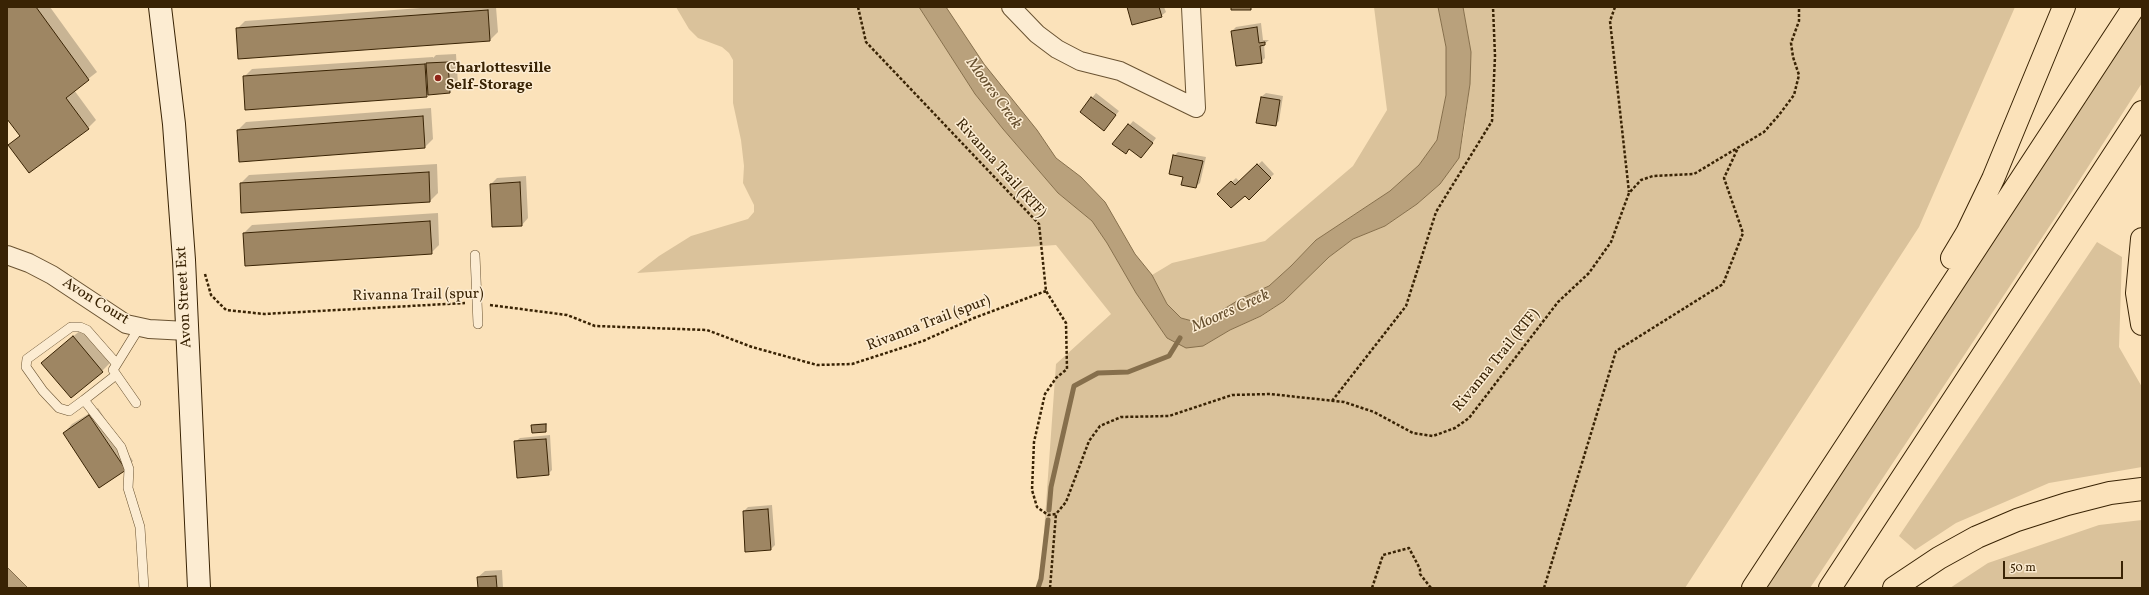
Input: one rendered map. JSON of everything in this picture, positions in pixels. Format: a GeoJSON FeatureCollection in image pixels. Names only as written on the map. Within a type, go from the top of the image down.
{"type":"FeatureCollection","features":[{"type":"Feature","properties":{"kind":"highway"},"geometry":{"type":"LineString","coordinates":[[1857,429],[1920,311],[1967,233],[1993,179],[2064,7]]}},
{"type":"Feature","properties":{"kind":"highway"},"geometry":{"type":"LineString","coordinates":[[1753,588],[2134,7]]}},
{"type":"Feature","properties":{"kind":"highway"},"geometry":{"type":"LineString","coordinates":[[1830,588],[2142,112]]}},
{"type":"Feature","properties":{"kind":"highway"},"geometry":{"type":"LineString","coordinates":[[2142,239],[2137,293],[2142,324]]}},
{"type":"Feature","properties":{"kind":"highway"},"geometry":{"type":"LineString","coordinates":[[1894,588],[1939,558],[1977,537],[2017,520],[2067,504],[2110,493],[2142,488]]}},
{"type":"Feature","properties":{"kind":"main road","name":"Avon Street Ext"},"geometry":{"type":"LineString","coordinates":[[160,7],[174,124],[184,260],[199,588]]}},
{"type":"Feature","properties":{"kind":"street"},"geometry":{"type":"LineString","coordinates":[[1011,7],[1036,34],[1057,49],[1080,61],[1120,71],[1196,108],[1191,7]]}},
{"type":"Feature","properties":{"kind":"street","name":"Avon Court"},"geometry":{"type":"LineString","coordinates":[[7,255],[29,263],[52,275],[116,319],[139,328],[187,331]]}},
{"type":"Feature","properties":{"kind":"lane"},"geometry":{"type":"LineString","coordinates":[[475,255],[478,324]]}},
{"type":"Feature","properties":{"kind":"lane"},"geometry":{"type":"LineString","coordinates":[[116,363],[87,330],[80,327],[71,327],[27,359],[26,367],[43,391],[59,408],[69,411],[116,375]]}},
{"type":"Feature","properties":{"kind":"lane"},"geometry":{"type":"LineString","coordinates":[[136,403],[113,370],[116,363],[125,353],[139,328]]}},
{"type":"Feature","properties":{"kind":"lane"},"geometry":{"type":"LineString","coordinates":[[84,400],[120,447],[129,469],[128,488],[140,527],[144,588]]}},
{"type":"Feature","properties":{"kind":"path","name":"Rivanna Trail (RTF)"},"geometry":{"type":"LineString","coordinates":[[858,7],[866,42],[1039,224],[1046,291],[1066,323],[1068,369],[1056,378],[1046,394],[1034,442],[1032,490],[1037,507],[1048,515],[1056,514],[1066,502],[1089,440],[1100,426],[1121,417],[1169,416],[1232,395],[1270,394],[1344,402],[1374,412],[1413,433],[1433,436],[1455,428],[1469,418],[1558,302],[1589,273],[1611,242],[1629,193],[1641,180],[1653,176],[1694,174],[1764,132],[1794,95],[1799,75],[1793,57],[1791,42],[1798,21],[1799,7]]}},
{"type":"Feature","properties":{"kind":"path"},"geometry":{"type":"LineString","coordinates":[[1332,401],[1406,306],[1436,212],[1492,121],[1495,56],[1492,7]]}},
{"type":"Feature","properties":{"kind":"path"},"geometry":{"type":"LineString","coordinates":[[1615,7],[1610,21],[1629,193]]}},
{"type":"Feature","properties":{"kind":"path"},"geometry":{"type":"LineString","coordinates":[[1544,588],[1616,351],[1723,284],[1743,233],[1724,178],[1739,147]]}},
{"type":"Feature","properties":{"kind":"path","name":"Rivanna Trail (spur)"},"geometry":{"type":"LineString","coordinates":[[205,273],[211,295],[226,310],[264,314],[457,303],[477,304],[567,315],[594,326],[708,330],[752,347],[817,365],[852,364],[923,341],[974,318],[1046,291]]}},
{"type":"Feature","properties":{"kind":"path"},"geometry":{"type":"LineString","coordinates":[[1050,588],[1056,514]]}},
{"type":"Feature","properties":{"kind":"path"},"geometry":{"type":"LineString","coordinates":[[1372,588],[1383,555],[1409,548],[1420,569],[1420,574],[1431,588]]}},
{"type":"Feature","properties":{"kind":"shaded area"},"geometry":{"type":"Polygon","coordinates":[[[676,7],[919,7],[975,94],[1003,129],[1058,193],[1092,221],[1107,243],[1136,293],[1167,338],[1203,346],[1230,330],[1262,316],[1284,301],[1329,257],[1353,239],[1385,226],[1417,204],[1440,184],[1459,158],[1464,131],[1470,84],[1471,52],[1463,7],[2015,7],[1919,227],[1685,588],[1040,588],[1056,364],[1111,314],[1056,245],[637,273],[659,256],[691,236],[748,219],[754,212],[754,205],[743,183],[744,166],[741,140],[733,103],[733,60],[729,53],[722,47],[698,38],[689,29],[676,7]]]}},
{"type":"Feature","properties":{"kind":"shaded area"},"geometry":{"type":"Polygon","coordinates":[[[1374,7],[1438,7],[1446,47],[1446,95],[1437,140],[1419,165],[1390,191],[1316,240],[1269,286],[1242,298],[1214,315],[1196,322],[1181,318],[1167,304],[1152,275],[1172,263],[1265,241],[1353,166],[1387,110],[1374,7]]]}},
{"type":"Feature","properties":{"kind":"shaded area"},"geometry":{"type":"Polygon","coordinates":[[[2142,8],[2142,83],[2059,212],[1810,588],[1761,588],[2142,8]]]}},
{"type":"Feature","properties":{"kind":"shaded area"},"geometry":{"type":"Polygon","coordinates":[[[2097,242],[2122,257],[2119,347],[2142,387],[2142,467],[2049,483],[1956,523],[1915,550],[1899,536],[2097,242]]]}},
{"type":"Feature","properties":{"kind":"shaded area"},"geometry":{"type":"Polygon","coordinates":[[[2142,520],[2142,588],[1950,588],[1988,563],[2099,525],[2142,520]]]}},
{"type":"Feature","properties":{"kind":"water","name":"Moores Creek"},"geometry":{"type":"Polygon","coordinates":[[[919,7],[946,7],[984,64],[1037,130],[1056,158],[1081,177],[1105,202],[1135,254],[1152,275],[1167,304],[1181,318],[1196,322],[1214,315],[1242,298],[1269,286],[1316,240],[1390,191],[1419,165],[1437,140],[1446,95],[1446,47],[1438,7],[1463,7],[1471,52],[1470,84],[1459,158],[1440,184],[1417,204],[1385,226],[1353,239],[1329,257],[1284,301],[1261,316],[1230,330],[1203,346],[1186,348],[1167,338],[1136,293],[1107,243],[1092,221],[1058,193],[975,94],[919,7]]]}},
{"type":"Feature","properties":{"kind":"water"},"geometry":{"type":"Polygon","coordinates":[[[7,567],[28,588],[7,588],[7,567]]]}},
{"type":"Feature","properties":{"kind":"building"},"geometry":{"type":"Polygon","coordinates":[[[7,7],[36,7],[89,80],[66,98],[89,129],[29,173],[8,145],[20,136],[7,119],[7,7]]]}},
{"type":"Feature","properties":{"kind":"building"},"geometry":{"type":"Polygon","coordinates":[[[1127,7],[1159,7],[1162,17],[1132,25],[1127,7]]]}},
{"type":"Feature","properties":{"kind":"building"},"geometry":{"type":"Polygon","coordinates":[[[1231,7],[1251,7],[1251,10],[1231,10],[1231,7]]]}},
{"type":"Feature","properties":{"kind":"building"},"geometry":{"type":"Polygon","coordinates":[[[488,10],[490,41],[238,59],[236,28],[488,10]]]}},
{"type":"Feature","properties":{"kind":"building"},"geometry":{"type":"Polygon","coordinates":[[[1257,27],[1259,43],[1265,42],[1265,45],[1260,46],[1262,63],[1236,66],[1231,31],[1257,27]]]}},
{"type":"Feature","properties":{"kind":"building","name":"Charlottesville Self-Storage"},"geometry":{"type":"Polygon","coordinates":[[[448,62],[450,93],[428,95],[426,63],[448,62]]]}},
{"type":"Feature","properties":{"kind":"building"},"geometry":{"type":"Polygon","coordinates":[[[425,64],[427,97],[245,110],[243,76],[425,64]]]}},
{"type":"Feature","properties":{"kind":"building"},"geometry":{"type":"Polygon","coordinates":[[[1091,97],[1116,115],[1104,131],[1080,112],[1091,97]]]}},
{"type":"Feature","properties":{"kind":"building"},"geometry":{"type":"Polygon","coordinates":[[[1261,97],[1280,100],[1276,126],[1256,123],[1261,97]]]}},
{"type":"Feature","properties":{"kind":"building"},"geometry":{"type":"Polygon","coordinates":[[[423,116],[425,148],[239,162],[237,130],[423,116]]]}},
{"type":"Feature","properties":{"kind":"building"},"geometry":{"type":"Polygon","coordinates":[[[1128,124],[1153,143],[1141,158],[1129,149],[1126,154],[1112,144],[1128,124]]]}},
{"type":"Feature","properties":{"kind":"building"},"geometry":{"type":"Polygon","coordinates":[[[1173,155],[1203,161],[1196,188],[1181,185],[1183,177],[1169,174],[1173,155]]]}},
{"type":"Feature","properties":{"kind":"building"},"geometry":{"type":"Polygon","coordinates":[[[1257,164],[1271,178],[1249,200],[1245,196],[1231,208],[1217,194],[1231,181],[1235,185],[1257,164]]]}},
{"type":"Feature","properties":{"kind":"building"},"geometry":{"type":"Polygon","coordinates":[[[429,172],[430,202],[241,213],[240,183],[429,172]]]}},
{"type":"Feature","properties":{"kind":"building"},"geometry":{"type":"Polygon","coordinates":[[[520,182],[522,226],[492,227],[490,184],[520,182]]]}},
{"type":"Feature","properties":{"kind":"building"},"geometry":{"type":"Polygon","coordinates":[[[430,221],[432,254],[245,266],[243,233],[430,221]]]}},
{"type":"Feature","properties":{"kind":"building"},"geometry":{"type":"Polygon","coordinates":[[[73,336],[103,372],[71,398],[41,363],[73,336]]]}},
{"type":"Feature","properties":{"kind":"building"},"geometry":{"type":"Polygon","coordinates":[[[89,415],[126,470],[99,488],[63,433],[89,415]]]}},
{"type":"Feature","properties":{"kind":"building"},"geometry":{"type":"Polygon","coordinates":[[[546,424],[546,432],[532,433],[531,425],[546,424]]]}},
{"type":"Feature","properties":{"kind":"building"},"geometry":{"type":"Polygon","coordinates":[[[546,439],[549,475],[517,478],[514,441],[546,439]]]}},
{"type":"Feature","properties":{"kind":"building"},"geometry":{"type":"Polygon","coordinates":[[[768,509],[771,550],[745,552],[743,511],[768,509]]]}},
{"type":"Feature","properties":{"kind":"building"},"geometry":{"type":"Polygon","coordinates":[[[496,576],[497,588],[478,588],[477,577],[496,576]]]}},
{"type":"Feature","properties":{"kind":"waterway"},"geometry":{"type":"LineString","coordinates":[[1049,510],[1051,487],[1074,386],[1098,373],[1128,372],[1169,356],[1180,338]]}},
{"type":"Feature","properties":{"kind":"waterway"},"geometry":{"type":"LineString","coordinates":[[1038,588],[1041,579],[1048,520]]}},
{"type":"Feature","properties":{"kind":"place","name":"Charlottesville Self-Storage"},"geometry":{"type":"Point","coordinates":[438,78]}}]}
